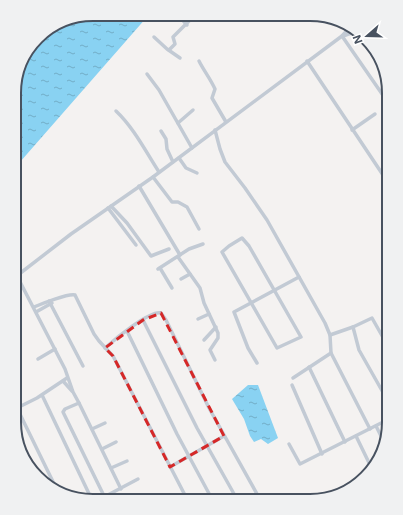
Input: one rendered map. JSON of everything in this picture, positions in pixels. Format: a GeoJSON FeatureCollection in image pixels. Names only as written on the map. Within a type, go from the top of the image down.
{"type":"FeatureCollection","features":[{"type":"Feature","properties":{"kind":"street"},"geometry":{"type":"LineString","coordinates":[[184,21],[187,25]]}},
{"type":"Feature","properties":{"kind":"street"},"geometry":{"type":"LineString","coordinates":[[169,50],[175,44],[173,37],[190,21]]}},
{"type":"Feature","properties":{"kind":"street"},"geometry":{"type":"LineString","coordinates":[[21,273],[89,221],[179,158],[347,31]]}},
{"type":"Feature","properties":{"kind":"street"},"geometry":{"type":"LineString","coordinates":[[342,36],[347,34]]}},
{"type":"Feature","properties":{"kind":"street"},"geometry":{"type":"LineString","coordinates":[[154,36],[180,58]]}},
{"type":"Feature","properties":{"kind":"street"},"geometry":{"type":"LineString","coordinates":[[342,36],[382,94]]}},
{"type":"Feature","properties":{"kind":"street"},"geometry":{"type":"LineString","coordinates":[[199,61],[215,88],[212,98],[226,122]]}},
{"type":"Feature","properties":{"kind":"street"},"geometry":{"type":"LineString","coordinates":[[307,61],[382,173]]}},
{"type":"Feature","properties":{"kind":"street"},"geometry":{"type":"LineString","coordinates":[[147,74],[159,90],[192,148]]}},
{"type":"Feature","properties":{"kind":"street"},"geometry":{"type":"LineString","coordinates":[[178,123],[193,110]]}},
{"type":"Feature","properties":{"kind":"street"},"geometry":{"type":"LineString","coordinates":[[116,111],[131,129],[160,172]]}},
{"type":"Feature","properties":{"kind":"street"},"geometry":{"type":"LineString","coordinates":[[352,130],[375,114]]}},
{"type":"Feature","properties":{"kind":"street"},"geometry":{"type":"LineString","coordinates":[[215,130],[225,162],[267,220],[325,323],[330,335],[331,354],[370,429]]}},
{"type":"Feature","properties":{"kind":"street"},"geometry":{"type":"LineString","coordinates":[[161,131],[166,140],[167,149],[173,162]]}},
{"type":"Feature","properties":{"kind":"street"},"geometry":{"type":"LineString","coordinates":[[179,158],[186,168],[197,173]]}},
{"type":"Feature","properties":{"kind":"street"},"geometry":{"type":"LineString","coordinates":[[153,177],[172,202],[178,202],[187,207],[199,229]]}},
{"type":"Feature","properties":{"kind":"street"},"geometry":{"type":"LineString","coordinates":[[139,186],[179,256],[200,288],[209,314],[219,336],[210,350],[215,360]]}},
{"type":"Feature","properties":{"kind":"street"},"geometry":{"type":"LineString","coordinates":[[110,207],[136,245]]}},
{"type":"Feature","properties":{"kind":"street"},"geometry":{"type":"LineString","coordinates":[[110,207],[127,223],[151,256],[169,249]]}},
{"type":"Feature","properties":{"kind":"street"},"geometry":{"type":"LineString","coordinates":[[242,238],[249,246],[300,337],[277,348],[251,303],[222,252],[242,238]]}},
{"type":"Feature","properties":{"kind":"street"},"geometry":{"type":"LineString","coordinates":[[172,288],[159,268],[189,249],[203,244]]}},
{"type":"Feature","properties":{"kind":"street"},"geometry":{"type":"LineString","coordinates":[[181,279],[190,274]]}},
{"type":"Feature","properties":{"kind":"street"},"geometry":{"type":"LineString","coordinates":[[257,363],[248,348],[234,312],[299,277]]}},
{"type":"Feature","properties":{"kind":"street"},"geometry":{"type":"LineString","coordinates":[[21,285],[34,307],[65,369],[73,392],[121,489]]}},
{"type":"Feature","properties":{"kind":"street"},"geometry":{"type":"LineString","coordinates":[[36,312],[54,301],[72,294],[75,295],[94,334],[113,356],[184,494]]}},
{"type":"Feature","properties":{"kind":"street"},"geometry":{"type":"LineString","coordinates":[[34,307],[50,303]]}},
{"type":"Feature","properties":{"kind":"street"},"geometry":{"type":"LineString","coordinates":[[50,303],[83,366]]}},
{"type":"Feature","properties":{"kind":"street"},"geometry":{"type":"LineString","coordinates":[[105,348],[126,331],[143,320],[158,312],[164,316],[224,436],[257,494]]}},
{"type":"Feature","properties":{"kind":"street"},"geometry":{"type":"LineString","coordinates":[[198,319],[209,314]]}},
{"type":"Feature","properties":{"kind":"street"},"geometry":{"type":"LineString","coordinates":[[330,335],[353,327],[372,318],[382,336]]}},
{"type":"Feature","properties":{"kind":"street"},"geometry":{"type":"LineString","coordinates":[[143,320],[184,403],[234,494]]}},
{"type":"Feature","properties":{"kind":"street"},"geometry":{"type":"LineString","coordinates":[[204,340],[216,327]]}},
{"type":"Feature","properties":{"kind":"street"},"geometry":{"type":"LineString","coordinates":[[353,327],[359,350],[382,391]]}},
{"type":"Feature","properties":{"kind":"street"},"geometry":{"type":"LineString","coordinates":[[126,331],[177,434],[209,494]]}},
{"type":"Feature","properties":{"kind":"street"},"geometry":{"type":"LineString","coordinates":[[38,359],[55,349]]}},
{"type":"Feature","properties":{"kind":"street"},"geometry":{"type":"LineString","coordinates":[[293,378],[331,354]]}},
{"type":"Feature","properties":{"kind":"street"},"geometry":{"type":"LineString","coordinates":[[309,367],[345,442]]}},
{"type":"Feature","properties":{"kind":"street"},"geometry":{"type":"LineString","coordinates":[[21,406],[42,396],[67,378]]}},
{"type":"Feature","properties":{"kind":"street"},"geometry":{"type":"LineString","coordinates":[[63,381],[73,392]]}},
{"type":"Feature","properties":{"kind":"street"},"geometry":{"type":"LineString","coordinates":[[292,385],[322,454]]}},
{"type":"Feature","properties":{"kind":"street"},"geometry":{"type":"LineString","coordinates":[[42,396],[89,494]]}},
{"type":"Feature","properties":{"kind":"street"},"geometry":{"type":"LineString","coordinates":[[79,403],[65,409],[63,412],[103,494]]}},
{"type":"Feature","properties":{"kind":"street"},"geometry":{"type":"LineString","coordinates":[[21,414],[53,482]]}},
{"type":"Feature","properties":{"kind":"street"},"geometry":{"type":"LineString","coordinates":[[92,429],[105,423]]}},
{"type":"Feature","properties":{"kind":"street"},"geometry":{"type":"LineString","coordinates":[[289,444],[300,464],[382,423]]}},
{"type":"Feature","properties":{"kind":"street"},"geometry":{"type":"LineString","coordinates":[[376,426],[381,436]]}},
{"type":"Feature","properties":{"kind":"street"},"geometry":{"type":"LineString","coordinates":[[170,467],[224,436]]}},
{"type":"Feature","properties":{"kind":"street"},"geometry":{"type":"LineString","coordinates":[[356,436],[369,463]]}},
{"type":"Feature","properties":{"kind":"street"},"geometry":{"type":"LineString","coordinates":[[102,449],[116,442]]}},
{"type":"Feature","properties":{"kind":"street"},"geometry":{"type":"LineString","coordinates":[[111,468],[127,461]]}},
{"type":"Feature","properties":{"kind":"street"},"geometry":{"type":"LineString","coordinates":[[113,494],[138,479]]}},
{"type":"Feature","properties":{"kind":"highlighted area"},"geometry":{"type":"Polygon","coordinates":[[[161,313],[224,436],[170,467],[113,356],[105,348],[143,320],[161,313]]]}},
{"type":"Feature","properties":{"kind":"water"},"geometry":{"type":"Polygon","coordinates":[[[144,21],[21,161],[21,93],[23,75],[28,61],[39,46],[53,33],[66,26],[79,22],[144,21]]]}},
{"type":"Feature","properties":{"kind":"water"},"geometry":{"type":"Polygon","coordinates":[[[248,385],[258,385],[278,438],[268,444],[261,439],[254,442],[250,436],[244,419],[232,399],[248,385]]]}}]}
